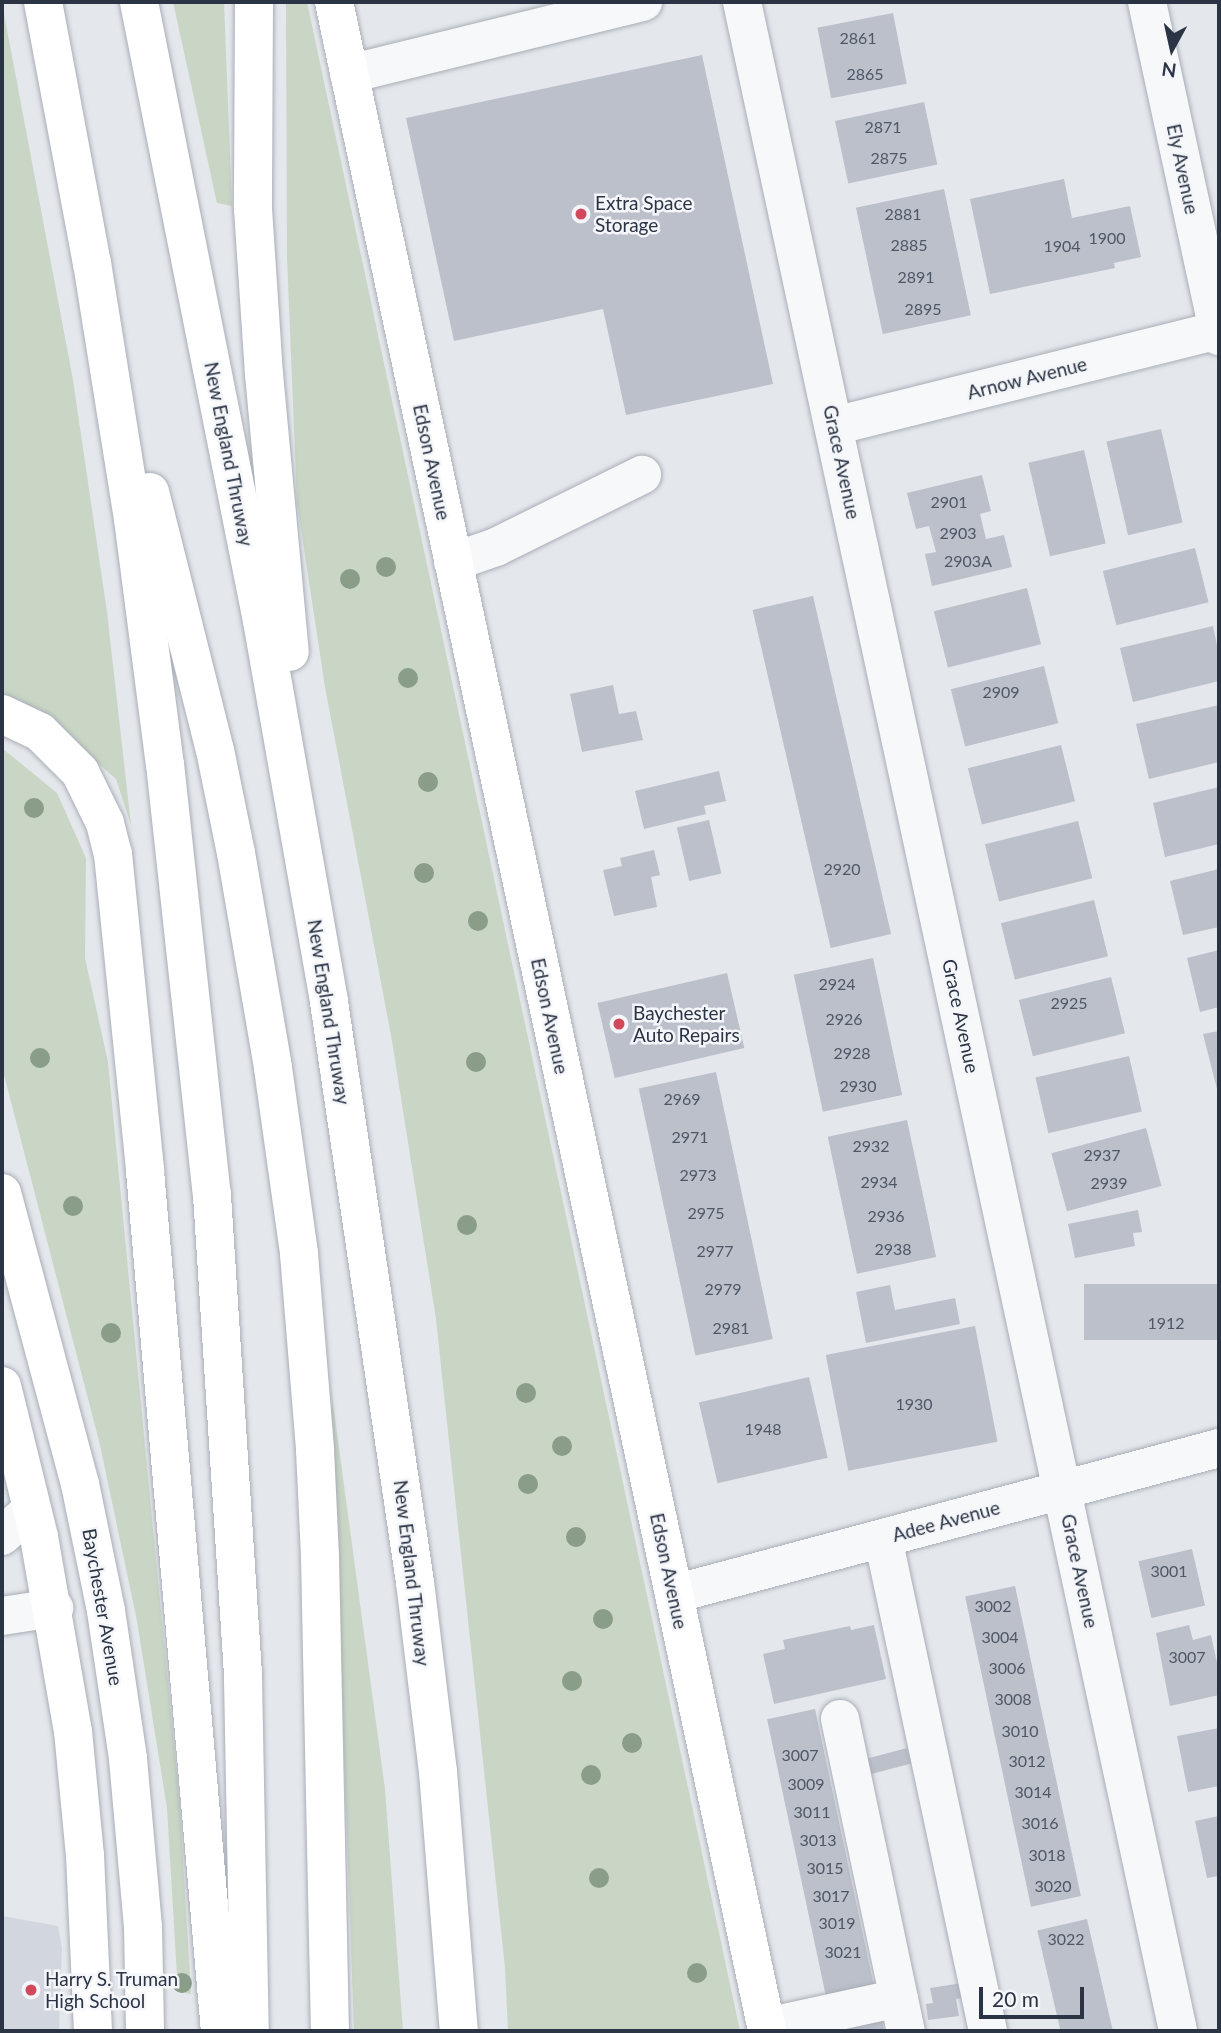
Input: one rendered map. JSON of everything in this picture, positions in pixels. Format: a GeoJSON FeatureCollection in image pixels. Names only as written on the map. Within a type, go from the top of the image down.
{"type":"FeatureCollection","features":[{"type":"Feature","properties":{"kind":"main road"},"geometry":{"type":"LineString","coordinates":[[43,2],[92,263],[133,519],[165,764],[212,1195],[243,1679],[250,2031]]}},
{"type":"Feature","properties":{"kind":"main road","name":"New England Thruway"},"geometry":{"type":"LineString","coordinates":[[139,2],[265,634],[369,1257],[415,1582],[438,1772],[460,2031]]}},
{"type":"Feature","properties":{"kind":"main road"},"geometry":{"type":"LineString","coordinates":[[254,2],[253,209],[261,333],[317,937]]}},
{"type":"Feature","properties":{"kind":"main road","name":"Edson Avenue"},"geometry":{"type":"LineString","coordinates":[[334,2],[766,2029]]}},
{"type":"Feature","properties":{"kind":"main road"},"geometry":{"type":"LineString","coordinates":[[92,263],[215,750],[273,1068],[299,1254],[316,1450],[329,1872],[330,2031]]}},
{"type":"Feature","properties":{"kind":"main road"},"geometry":{"type":"LineString","coordinates":[[2,713],[40,732],[80,772],[101,814],[113,854],[145,1171],[220,2031]]}},
{"type":"Feature","properties":{"kind":"main road","name":"Baychester Avenue"},"geometry":{"type":"LineString","coordinates":[[2,1193],[86,1510],[106,1611],[128,1759],[143,1926],[145,2031]]}},
{"type":"Feature","properties":{"kind":"main road"},"geometry":{"type":"LineString","coordinates":[[2,1385],[54,1608],[76,1766],[89,1918],[93,2031]]}},
{"type":"Feature","properties":{"kind":"main road"},"geometry":{"type":"LineString","coordinates":[[76,1766],[128,1759]]}},
{"type":"Feature","properties":{"kind":"street"},"geometry":{"type":"LineString","coordinates":[[349,74],[643,2]]}},
{"type":"Feature","properties":{"kind":"street","name":"Grace Avenue"},"geometry":{"type":"LineString","coordinates":[[742,2],[1178,2031]]}},
{"type":"Feature","properties":{"kind":"street","name":"Ely Avenue"},"geometry":{"type":"LineString","coordinates":[[1147,2],[1219,332]]}},
{"type":"Feature","properties":{"kind":"street","name":"Arnow Avenue"},"geometry":{"type":"LineString","coordinates":[[834,425],[1219,332]]}},
{"type":"Feature","properties":{"kind":"street"},"geometry":{"type":"LineString","coordinates":[[453,562],[496,547],[642,475]]}},
{"type":"Feature","properties":{"kind":"street","name":"Adee Avenue"},"geometry":{"type":"LineString","coordinates":[[674,1594],[1219,1448]]}},
{"type":"Feature","properties":{"kind":"street"},"geometry":{"type":"LineString","coordinates":[[2,1536],[32,1509]]}},
{"type":"Feature","properties":{"kind":"street"},"geometry":{"type":"LineString","coordinates":[[883,1538],[988,2031]]}},
{"type":"Feature","properties":{"kind":"street"},"geometry":{"type":"LineString","coordinates":[[2,1616],[54,1608]]}},
{"type":"Feature","properties":{"kind":"street"},"geometry":{"type":"LineString","coordinates":[[766,2029],[903,2015],[840,1719]]}},
{"type":"Feature","properties":{"kind":"shaded area","name":"Harry S. Truman High School"},"geometry":{"type":"Polygon","coordinates":[[[2,1916],[58,1926],[62,1948],[59,2031],[2,2031],[2,1916]]]}},
{"type":"Feature","properties":{"kind":"green space"},"geometry":{"type":"Polygon","coordinates":[[[173,2],[224,2],[232,206],[217,203],[173,2]]]}},
{"type":"Feature","properties":{"kind":"green space"},"geometry":{"type":"Polygon","coordinates":[[[286,2],[307,2],[740,2031],[508,2031],[505,1968],[436,1319],[391,1035],[325,687],[297,503],[287,257],[286,2]]]}},
{"type":"Feature","properties":{"kind":"green space"},"geometry":{"type":"Polygon","coordinates":[[[2,3],[73,380],[107,612],[131,825],[116,779],[37,710],[2,697],[2,3]]]}},
{"type":"Feature","properties":{"kind":"green space"},"geometry":{"type":"Polygon","coordinates":[[[2,748],[57,793],[86,858],[85,958],[108,1062],[180,1808],[191,1994],[178,1992],[167,1808],[137,1621],[100,1445],[2,1067],[2,748]]]}},
{"type":"Feature","properties":{"kind":"green space"},"geometry":{"type":"Polygon","coordinates":[[[331,1389],[385,1789],[403,2031],[354,2031],[331,1389]]]}},
{"type":"Feature","properties":{"kind":"building"},"geometry":{"type":"Polygon","coordinates":[[[893,13],[907,84],[831,98],[817,28],[893,13]]]}},
{"type":"Feature","properties":{"kind":"building","name":"Extra Space Storage"},"geometry":{"type":"Polygon","coordinates":[[[702,55],[773,384],[626,415],[603,309],[454,341],[406,118],[702,55]]]}},
{"type":"Feature","properties":{"kind":"building"},"geometry":{"type":"Polygon","coordinates":[[[924,102],[937,165],[848,184],[835,121],[924,102]]]}},
{"type":"Feature","properties":{"kind":"building"},"geometry":{"type":"Polygon","coordinates":[[[1064,179],[1072,218],[1130,206],[1141,257],[1114,263],[1115,268],[990,294],[970,199],[1064,179]]]}},
{"type":"Feature","properties":{"kind":"building"},"geometry":{"type":"Polygon","coordinates":[[[944,189],[971,315],[883,334],[856,208],[944,189]]]}},
{"type":"Feature","properties":{"kind":"building"},"geometry":{"type":"Polygon","coordinates":[[[1161,429],[1183,523],[1128,535],[1106,442],[1161,429]]]}},
{"type":"Feature","properties":{"kind":"building"},"geometry":{"type":"Polygon","coordinates":[[[1084,450],[1106,544],[1050,556],[1028,463],[1084,450]]]}},
{"type":"Feature","properties":{"kind":"building"},"geometry":{"type":"Polygon","coordinates":[[[982,475],[991,511],[980,514],[986,539],[1004,535],[1012,567],[932,586],[925,554],[936,552],[929,526],[916,529],[907,493],[982,475]]]}},
{"type":"Feature","properties":{"kind":"building"},"geometry":{"type":"Polygon","coordinates":[[[1195,548],[1209,602],[1116,625],[1103,571],[1195,548]]]}},
{"type":"Feature","properties":{"kind":"building"},"geometry":{"type":"Polygon","coordinates":[[[1027,588],[1041,644],[948,668],[934,611],[1027,588]]]}},
{"type":"Feature","properties":{"kind":"building"},"geometry":{"type":"Polygon","coordinates":[[[813,596],[891,934],[831,948],[753,610],[813,596]]]}},
{"type":"Feature","properties":{"kind":"building"},"geometry":{"type":"Polygon","coordinates":[[[1213,626],[1219,655],[1219,681],[1133,702],[1120,648],[1213,626]]]}},
{"type":"Feature","properties":{"kind":"building"},"geometry":{"type":"Polygon","coordinates":[[[1044,666],[1058,723],[965,746],[951,689],[1044,666]]]}},
{"type":"Feature","properties":{"kind":"building"},"geometry":{"type":"Polygon","coordinates":[[[613,685],[619,714],[636,711],[643,740],[582,752],[570,694],[613,685]]]}},
{"type":"Feature","properties":{"kind":"building"},"geometry":{"type":"Polygon","coordinates":[[[1219,705],[1219,762],[1149,779],[1136,724],[1219,705]]]}},
{"type":"Feature","properties":{"kind":"building"},"geometry":{"type":"Polygon","coordinates":[[[1061,745],[1075,801],[982,825],[968,768],[1061,745]]]}},
{"type":"Feature","properties":{"kind":"building"},"geometry":{"type":"Polygon","coordinates":[[[719,771],[726,801],[704,806],[706,814],[644,829],[635,791],[719,771]]]}},
{"type":"Feature","properties":{"kind":"building"},"geometry":{"type":"Polygon","coordinates":[[[1219,787],[1219,844],[1165,857],[1153,803],[1219,787]]]}},
{"type":"Feature","properties":{"kind":"building"},"geometry":{"type":"Polygon","coordinates":[[[709,820],[721,874],[689,881],[677,827],[709,820]]]}},
{"type":"Feature","properties":{"kind":"building"},"geometry":{"type":"Polygon","coordinates":[[[1078,821],[1092,878],[999,901],[985,844],[1078,821]]]}},
{"type":"Feature","properties":{"kind":"building"},"geometry":{"type":"Polygon","coordinates":[[[654,850],[660,875],[651,877],[657,907],[614,916],[603,870],[622,866],[620,858],[654,850]]]}},
{"type":"Feature","properties":{"kind":"building"},"geometry":{"type":"Polygon","coordinates":[[[1219,869],[1219,927],[1183,935],[1170,881],[1219,869]]]}},
{"type":"Feature","properties":{"kind":"building"},"geometry":{"type":"Polygon","coordinates":[[[1094,900],[1108,956],[1015,980],[1001,923],[1094,900]]]}},
{"type":"Feature","properties":{"kind":"building"},"geometry":{"type":"Polygon","coordinates":[[[1219,950],[1219,1007],[1200,1012],[1187,958],[1219,950]]]}},
{"type":"Feature","properties":{"kind":"building"},"geometry":{"type":"Polygon","coordinates":[[[873,958],[902,1095],[823,1112],[794,975],[873,958]]]}},
{"type":"Feature","properties":{"kind":"building"},"geometry":{"type":"Polygon","coordinates":[[[727,973],[744,1048],[615,1078],[597,1003],[727,973]]]}},
{"type":"Feature","properties":{"kind":"building"},"geometry":{"type":"Polygon","coordinates":[[[1111,977],[1125,1033],[1033,1056],[1019,1000],[1111,977]]]}},
{"type":"Feature","properties":{"kind":"building"},"geometry":{"type":"Polygon","coordinates":[[[1219,1031],[1219,1088],[1217,1089],[1203,1034],[1219,1031]]]}},
{"type":"Feature","properties":{"kind":"building"},"geometry":{"type":"Polygon","coordinates":[[[1129,1056],[1142,1112],[1048,1133],[1035,1078],[1129,1056]]]}},
{"type":"Feature","properties":{"kind":"building"},"geometry":{"type":"Polygon","coordinates":[[[716,1072],[773,1339],[695,1355],[639,1088],[716,1072]]]}},
{"type":"Feature","properties":{"kind":"building"},"geometry":{"type":"Polygon","coordinates":[[[907,1120],[936,1257],[857,1274],[828,1137],[907,1120]]]}},
{"type":"Feature","properties":{"kind":"building"},"geometry":{"type":"Polygon","coordinates":[[[1146,1128],[1162,1186],[1067,1211],[1051,1153],[1146,1128]]]}},
{"type":"Feature","properties":{"kind":"building"},"geometry":{"type":"Polygon","coordinates":[[[1138,1210],[1142,1232],[1133,1233],[1135,1246],[1075,1258],[1068,1224],[1138,1210]]]}},
{"type":"Feature","properties":{"kind":"building"},"geometry":{"type":"Polygon","coordinates":[[[1084,1284],[1219,1284],[1219,1340],[1084,1340],[1084,1284]]]}},
{"type":"Feature","properties":{"kind":"building"},"geometry":{"type":"Polygon","coordinates":[[[890,1285],[895,1310],[955,1298],[960,1324],[866,1343],[856,1292],[890,1285]]]}},
{"type":"Feature","properties":{"kind":"building"},"geometry":{"type":"Polygon","coordinates":[[[975,1326],[998,1442],[848,1471],[826,1355],[975,1326]]]}},
{"type":"Feature","properties":{"kind":"building"},"geometry":{"type":"Polygon","coordinates":[[[809,1377],[828,1458],[718,1483],[699,1402],[809,1377]]]}},
{"type":"Feature","properties":{"kind":"building"},"geometry":{"type":"Polygon","coordinates":[[[1192,1549],[1205,1606],[1151,1618],[1138,1561],[1192,1549]]]}},
{"type":"Feature","properties":{"kind":"building"},"geometry":{"type":"Polygon","coordinates":[[[1015,1586],[1081,1896],[1031,1907],[965,1597],[1015,1586]]]}},
{"type":"Feature","properties":{"kind":"building"},"geometry":{"type":"Polygon","coordinates":[[[874,1625],[886,1679],[774,1704],[763,1654],[785,1649],[783,1640],[850,1626],[851,1630],[874,1625]]]}},
{"type":"Feature","properties":{"kind":"building"},"geometry":{"type":"Polygon","coordinates":[[[1189,1625],[1193,1640],[1211,1635],[1219,1672],[1219,1695],[1170,1706],[1156,1633],[1189,1625]]]}},
{"type":"Feature","properties":{"kind":"building"},"geometry":{"type":"Polygon","coordinates":[[[815,1709],[874,1989],[827,1999],[767,1719],[815,1709]]]}},
{"type":"Feature","properties":{"kind":"building"},"geometry":{"type":"Polygon","coordinates":[[[1219,1728],[1219,1786],[1188,1792],[1177,1736],[1219,1728]]]}},
{"type":"Feature","properties":{"kind":"building"},"geometry":{"type":"Polygon","coordinates":[[[907,1748],[911,1763],[872,1774],[867,1759],[907,1748]]]}},
{"type":"Feature","properties":{"kind":"building"},"geometry":{"type":"Polygon","coordinates":[[[1219,1816],[1219,1876],[1207,1878],[1195,1821],[1219,1816]]]}},
{"type":"Feature","properties":{"kind":"building"},"geometry":{"type":"Polygon","coordinates":[[[1087,1919],[1113,2031],[1061,2031],[1037,1930],[1087,1919]]]}},
{"type":"Feature","properties":{"kind":"building"},"geometry":{"type":"Polygon","coordinates":[[[962,1983],[964,1998],[956,1999],[959,2016],[928,2020],[926,2004],[933,2003],[930,1988],[962,1983]]]}},
{"type":"Feature","properties":{"kind":"building"},"geometry":{"type":"Polygon","coordinates":[[[880,2012],[884,2031],[833,2031],[880,2012]]]}},
{"type":"Feature","properties":{"kind":"place","name":"Extra Space Storage"},"geometry":{"type":"Point","coordinates":[581,214]}},
{"type":"Feature","properties":{"kind":"place","name":"Baychester Auto Repairs"},"geometry":{"type":"Point","coordinates":[619,1024]}},
{"type":"Feature","properties":{"kind":"place","name":"Harry S. Truman High School"},"geometry":{"type":"Point","coordinates":[31,1990]}}]}
